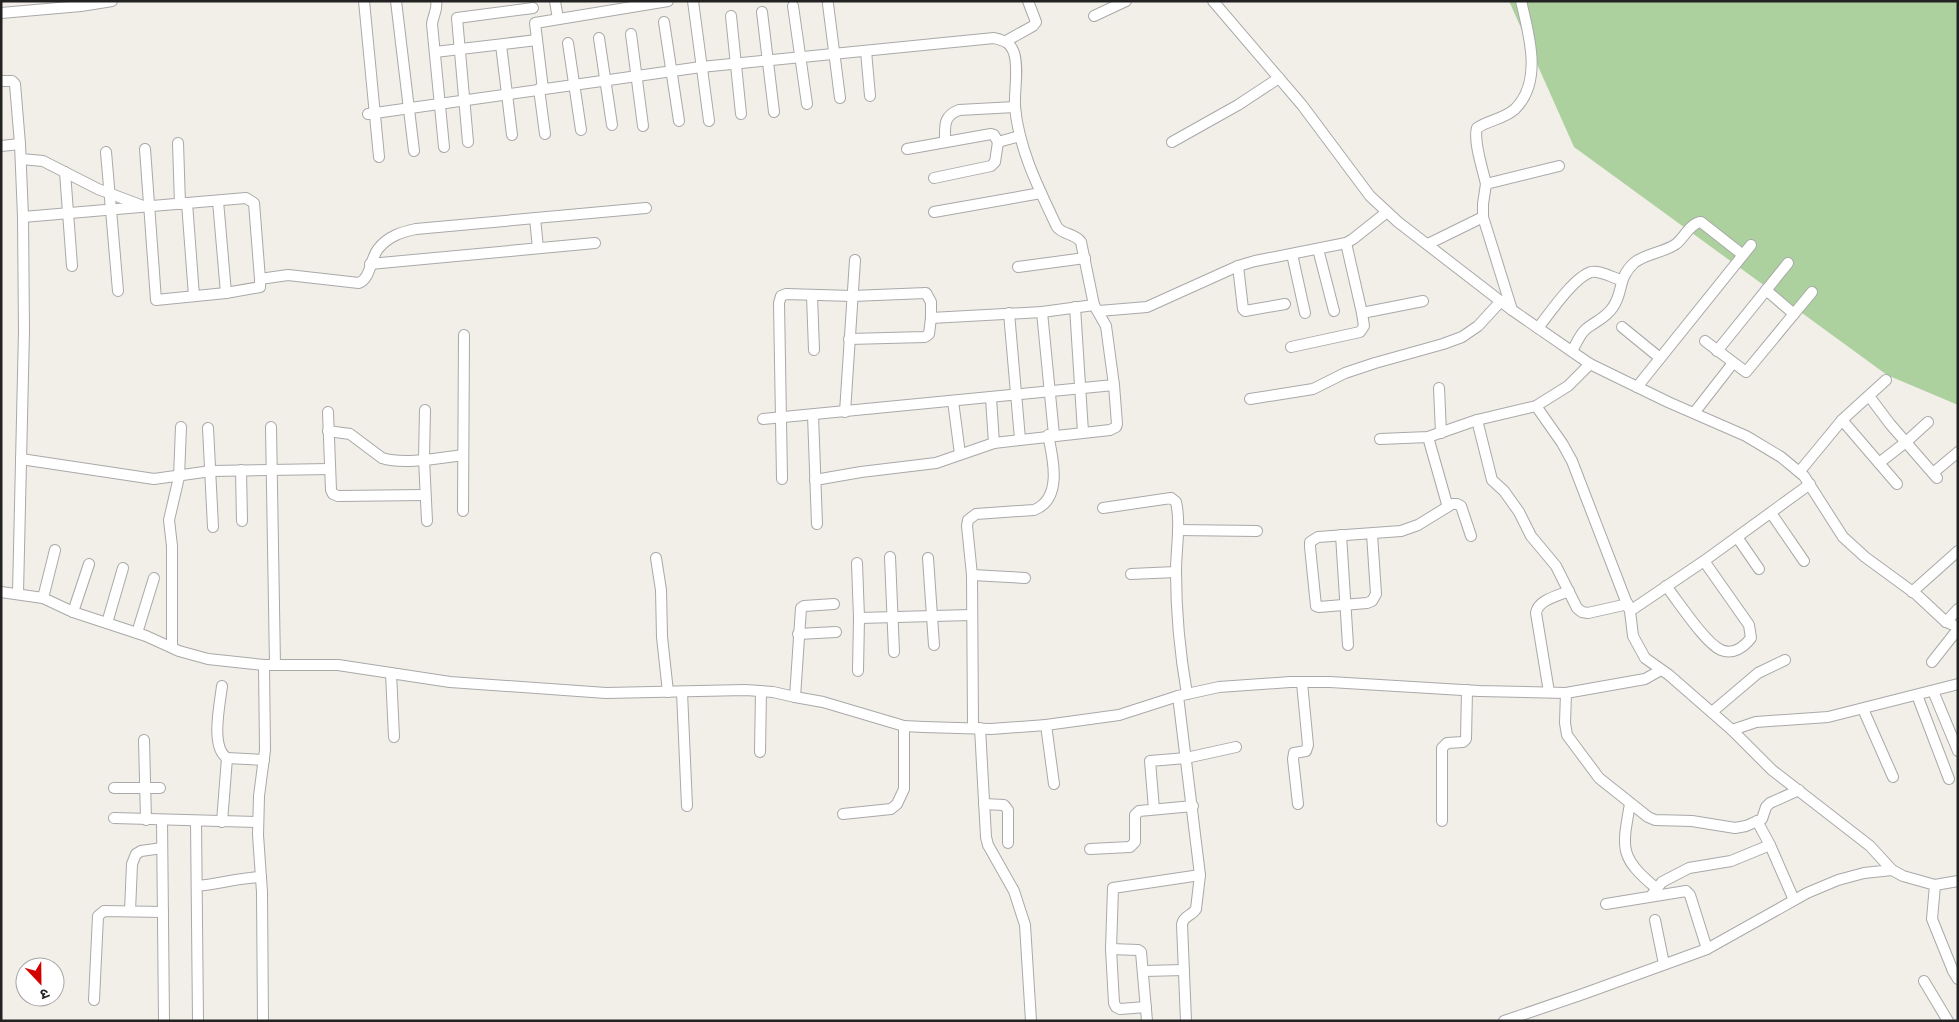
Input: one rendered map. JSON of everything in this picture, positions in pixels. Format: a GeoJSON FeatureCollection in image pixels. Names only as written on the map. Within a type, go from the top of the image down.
{"type":"FeatureCollection","features":[{"type":"Feature","properties":{"kind":"street"},"geometry":{"type":"LineString","coordinates":[[1,13],[81,6],[112,1]]}},
{"type":"Feature","properties":{"kind":"street"},"geometry":{"type":"LineString","coordinates":[[364,1],[372,113],[379,157]]}},
{"type":"Feature","properties":{"kind":"street"},"geometry":{"type":"LineString","coordinates":[[396,1],[414,151]]}},
{"type":"Feature","properties":{"kind":"street"},"geometry":{"type":"LineString","coordinates":[[436,1],[437,10],[432,24],[444,147]]}},
{"type":"Feature","properties":{"kind":"street"},"geometry":{"type":"LineString","coordinates":[[555,1],[558,19]]}},
{"type":"Feature","properties":{"kind":"street"},"geometry":{"type":"LineString","coordinates":[[599,1],[601,12]]}},
{"type":"Feature","properties":{"kind":"street"},"geometry":{"type":"LineString","coordinates":[[534,23],[638,4],[668,1]]}},
{"type":"Feature","properties":{"kind":"street"},"geometry":{"type":"LineString","coordinates":[[693,1],[709,121]]}},
{"type":"Feature","properties":{"kind":"street"},"geometry":{"type":"LineString","coordinates":[[1006,41],[1033,26],[1036,22],[1028,1]]}},
{"type":"Feature","properties":{"kind":"street"},"geometry":{"type":"LineString","coordinates":[[1094,16],[1126,1]]}},
{"type":"Feature","properties":{"kind":"street"},"geometry":{"type":"LineString","coordinates":[[1213,1],[1302,105],[1370,196],[1387,212],[1512,310],[1590,364],[1746,436],[1800,471],[1843,537],[1946,622],[1958,628],[1932,662]]}},
{"type":"Feature","properties":{"kind":"street"},"geometry":{"type":"LineString","coordinates":[[1512,310],[1483,217],[1486,184],[1476,133],[1477,128],[1503,118],[1515,108],[1527,92],[1532,60],[1521,1]]}},
{"type":"Feature","properties":{"kind":"street"},"geometry":{"type":"LineString","coordinates":[[468,142],[456,21],[458,18],[533,4],[545,134]]}},
{"type":"Feature","properties":{"kind":"street"},"geometry":{"type":"LineString","coordinates":[[828,4],[840,98]]}},
{"type":"Feature","properties":{"kind":"street"},"geometry":{"type":"LineString","coordinates":[[793,6],[807,104]]}},
{"type":"Feature","properties":{"kind":"street"},"geometry":{"type":"LineString","coordinates":[[762,12],[774,112]]}},
{"type":"Feature","properties":{"kind":"street"},"geometry":{"type":"LineString","coordinates":[[730,16],[741,114]]}},
{"type":"Feature","properties":{"kind":"street"},"geometry":{"type":"LineString","coordinates":[[664,22],[679,121]]}},
{"type":"Feature","properties":{"kind":"street"},"geometry":{"type":"LineString","coordinates":[[631,34],[643,126]]}},
{"type":"Feature","properties":{"kind":"street"},"geometry":{"type":"LineString","coordinates":[[599,38],[612,125]]}},
{"type":"Feature","properties":{"kind":"street"},"geometry":{"type":"LineString","coordinates":[[372,113],[734,63],[994,38],[1006,41],[1015,56],[1015,107],[1020,136],[1041,193],[1059,230],[1073,234],[1081,242],[1097,308],[1106,326],[1114,385],[1116,427],[1110,430],[1051,435],[994,443],[926,465],[861,472],[815,480]]}},
{"type":"Feature","properties":{"kind":"street"},"geometry":{"type":"LineString","coordinates":[[435,52],[537,40]]}},
{"type":"Feature","properties":{"kind":"street"},"geometry":{"type":"LineString","coordinates":[[568,43],[581,130]]}},
{"type":"Feature","properties":{"kind":"street"},"geometry":{"type":"LineString","coordinates":[[502,45],[512,135]]}},
{"type":"Feature","properties":{"kind":"street"},"geometry":{"type":"LineString","coordinates":[[866,50],[870,96]]}},
{"type":"Feature","properties":{"kind":"street"},"geometry":{"type":"LineString","coordinates":[[1172,142],[1238,105],[1279,78]]}},
{"type":"Feature","properties":{"kind":"street"},"geometry":{"type":"LineString","coordinates":[[1,81],[12,81],[15,84],[23,217],[24,331],[18,593]]}},
{"type":"Feature","properties":{"kind":"street"},"geometry":{"type":"LineString","coordinates":[[945,141],[945,121],[953,112],[959,110],[1015,107]]}},
{"type":"Feature","properties":{"kind":"street"},"geometry":{"type":"LineString","coordinates":[[907,149],[945,141],[994,135],[998,142],[995,162],[991,166],[934,178]]}},
{"type":"Feature","properties":{"kind":"street"},"geometry":{"type":"LineString","coordinates":[[998,142],[1020,136]]}},
{"type":"Feature","properties":{"kind":"street"},"geometry":{"type":"LineString","coordinates":[[178,143],[194,296]]}},
{"type":"Feature","properties":{"kind":"street"},"geometry":{"type":"LineString","coordinates":[[1,146],[20,144]]}},
{"type":"Feature","properties":{"kind":"street"},"geometry":{"type":"LineString","coordinates":[[23,217],[148,207],[246,198],[254,203],[260,287],[156,300],[148,207],[145,149]]}},
{"type":"Feature","properties":{"kind":"street"},"geometry":{"type":"LineString","coordinates":[[106,152],[118,291]]}},
{"type":"Feature","properties":{"kind":"street"},"geometry":{"type":"LineString","coordinates":[[21,159],[42,161],[110,193],[148,207]]}},
{"type":"Feature","properties":{"kind":"street"},"geometry":{"type":"LineString","coordinates":[[1486,184],[1559,166]]}},
{"type":"Feature","properties":{"kind":"street"},"geometry":{"type":"LineString","coordinates":[[65,172],[72,266]]}},
{"type":"Feature","properties":{"kind":"street"},"geometry":{"type":"LineString","coordinates":[[934,212],[1041,193]]}},
{"type":"Feature","properties":{"kind":"street"},"geometry":{"type":"LineString","coordinates":[[218,200],[226,292]]}},
{"type":"Feature","properties":{"kind":"street"},"geometry":{"type":"LineString","coordinates":[[260,279],[288,275],[364,281],[377,249],[388,239],[416,229],[646,208]]}},
{"type":"Feature","properties":{"kind":"street"},"geometry":{"type":"LineString","coordinates":[[931,318],[1042,312],[1075,307],[1147,307],[1238,266],[1346,243],[1354,239],[1387,212]]}},
{"type":"Feature","properties":{"kind":"street"},"geometry":{"type":"LineString","coordinates":[[1428,244],[1483,217]]}},
{"type":"Feature","properties":{"kind":"street"},"geometry":{"type":"LineString","coordinates":[[535,218],[538,248]]}},
{"type":"Feature","properties":{"kind":"street"},"geometry":{"type":"LineString","coordinates":[[1572,351],[1586,329],[1606,316],[1613,307],[1617,299],[1621,280],[1635,262],[1648,254],[1674,245],[1698,222],[1701,222],[1743,255]]}},
{"type":"Feature","properties":{"kind":"street"},"geometry":{"type":"LineString","coordinates":[[370,264],[595,243]]}},
{"type":"Feature","properties":{"kind":"street"},"geometry":{"type":"LineString","coordinates":[[1292,347],[1360,332],[1364,326],[1346,243]]}},
{"type":"Feature","properties":{"kind":"street"},"geometry":{"type":"LineString","coordinates":[[1637,387],[1751,245]]}},
{"type":"Feature","properties":{"kind":"street"},"geometry":{"type":"LineString","coordinates":[[1318,249],[1334,311]]}},
{"type":"Feature","properties":{"kind":"street"},"geometry":{"type":"LineString","coordinates":[[1292,254],[1305,313]]}},
{"type":"Feature","properties":{"kind":"street"},"geometry":{"type":"LineString","coordinates":[[1018,267],[1085,258]]}},
{"type":"Feature","properties":{"kind":"street"},"geometry":{"type":"LineString","coordinates":[[845,412],[848,339],[855,260]]}},
{"type":"Feature","properties":{"kind":"street"},"geometry":{"type":"LineString","coordinates":[[1717,351],[1788,263]]}},
{"type":"Feature","properties":{"kind":"street"},"geometry":{"type":"LineString","coordinates":[[1238,266],[1243,309],[1245,311],[1284,304]]}},
{"type":"Feature","properties":{"kind":"street"},"geometry":{"type":"LineString","coordinates":[[1538,328],[1575,284],[1585,276],[1597,272],[1621,280]]}},
{"type":"Feature","properties":{"kind":"street"},"geometry":{"type":"LineString","coordinates":[[1766,290],[1794,314]]}},
{"type":"Feature","properties":{"kind":"street"},"geometry":{"type":"LineString","coordinates":[[1704,341],[1743,371],[1748,370],[1812,292]]}},
{"type":"Feature","properties":{"kind":"street"},"geometry":{"type":"LineString","coordinates":[[782,479],[779,303],[782,296],[786,294],[852,296],[926,293],[931,302],[930,331],[925,337],[848,339]]}},
{"type":"Feature","properties":{"kind":"street"},"geometry":{"type":"LineString","coordinates":[[812,296],[814,350]]}},
{"type":"Feature","properties":{"kind":"street"},"geometry":{"type":"LineString","coordinates":[[1362,313],[1423,301]]}},
{"type":"Feature","properties":{"kind":"street"},"geometry":{"type":"LineString","coordinates":[[1250,399],[1313,389],[1345,373],[1462,337],[1478,326],[1500,301]]}},
{"type":"Feature","properties":{"kind":"street"},"geometry":{"type":"LineString","coordinates":[[1075,307],[1083,432]]}},
{"type":"Feature","properties":{"kind":"street"},"geometry":{"type":"LineString","coordinates":[[1031,1021],[1025,925],[1014,891],[988,845],[986,837],[976,728],[971,615],[972,576],[967,526],[968,520],[976,514],[1034,510],[1042,507],[1050,496],[1054,470],[1042,312]]}},
{"type":"Feature","properties":{"kind":"street"},"geometry":{"type":"LineString","coordinates":[[1009,314],[1020,439]]}},
{"type":"Feature","properties":{"kind":"street"},"geometry":{"type":"LineString","coordinates":[[1622,327],[1660,358]]}},
{"type":"Feature","properties":{"kind":"street"},"geometry":{"type":"LineString","coordinates":[[463,511],[464,336]]}},
{"type":"Feature","properties":{"kind":"street"},"geometry":{"type":"LineString","coordinates":[[1694,413],[1733,363]]}},
{"type":"Feature","properties":{"kind":"street"},"geometry":{"type":"LineString","coordinates":[[1380,439],[1428,437],[1477,420],[1536,406],[1568,386],[1590,364]]}},
{"type":"Feature","properties":{"kind":"street"},"geometry":{"type":"LineString","coordinates":[[1800,471],[1842,420],[1886,380]]}},
{"type":"Feature","properties":{"kind":"street"},"geometry":{"type":"LineString","coordinates":[[763,419],[1114,385]]}},
{"type":"Feature","properties":{"kind":"street"},"geometry":{"type":"LineString","coordinates":[[1438,388],[1441,433]]}},
{"type":"Feature","properties":{"kind":"street"},"geometry":{"type":"LineString","coordinates":[[1869,396],[1935,476],[1958,452]]}},
{"type":"Feature","properties":{"kind":"street"},"geometry":{"type":"LineString","coordinates":[[990,398],[994,443]]}},
{"type":"Feature","properties":{"kind":"street"},"geometry":{"type":"LineString","coordinates":[[953,401],[960,454]]}},
{"type":"Feature","properties":{"kind":"street"},"geometry":{"type":"LineString","coordinates":[[1536,406],[1572,461],[1629,607],[1633,636],[1645,658],[1669,675],[1712,712],[1772,770],[1870,846],[1892,870],[1903,876],[1935,885],[1958,881]]}},
{"type":"Feature","properties":{"kind":"street"},"geometry":{"type":"LineString","coordinates":[[425,410],[424,459],[427,521]]}},
{"type":"Feature","properties":{"kind":"street"},"geometry":{"type":"LineString","coordinates":[[328,412],[331,490],[334,495],[425,495]]}},
{"type":"Feature","properties":{"kind":"street"},"geometry":{"type":"LineString","coordinates":[[812,415],[817,524]]}},
{"type":"Feature","properties":{"kind":"street"},"geometry":{"type":"LineString","coordinates":[[1477,420],[1492,480],[1519,512],[1531,536],[1556,566],[1577,608],[1582,612],[1588,613],[1629,607],[1704,561],[1810,484]]}},
{"type":"Feature","properties":{"kind":"street"},"geometry":{"type":"LineString","coordinates":[[1842,420],[1897,484]]}},
{"type":"Feature","properties":{"kind":"street"},"geometry":{"type":"LineString","coordinates":[[1880,463],[1928,422]]}},
{"type":"Feature","properties":{"kind":"street"},"geometry":{"type":"LineString","coordinates":[[263,1021],[262,899],[258,822],[259,796],[264,760],[269,665],[271,427]]}},
{"type":"Feature","properties":{"kind":"street"},"geometry":{"type":"LineString","coordinates":[[172,647],[172,546],[169,520],[179,476],[181,428]]}},
{"type":"Feature","properties":{"kind":"street"},"geometry":{"type":"LineString","coordinates":[[208,428],[213,527]]}},
{"type":"Feature","properties":{"kind":"street"},"geometry":{"type":"LineString","coordinates":[[328,430],[350,434],[382,458],[388,460],[463,455]]}},
{"type":"Feature","properties":{"kind":"street"},"geometry":{"type":"LineString","coordinates":[[1428,437],[1444,495],[1449,506]]}},
{"type":"Feature","properties":{"kind":"street"},"geometry":{"type":"LineString","coordinates":[[21,459],[154,479],[211,471],[330,469]]}},
{"type":"Feature","properties":{"kind":"street"},"geometry":{"type":"LineString","coordinates":[[241,470],[242,521]]}},
{"type":"Feature","properties":{"kind":"street"},"geometry":{"type":"LineString","coordinates":[[1103,508],[1171,498],[1177,504],[1176,572],[1186,758],[1200,875],[1196,909],[1194,913],[1185,917],[1182,924],[1186,1021]]}},
{"type":"Feature","properties":{"kind":"street"},"geometry":{"type":"LineString","coordinates":[[1372,534],[1376,594],[1372,601],[1368,604],[1316,606],[1310,542],[1318,537],[1372,534],[1410,528],[1449,506],[1457,504],[1461,506],[1471,536]]}},
{"type":"Feature","properties":{"kind":"street"},"geometry":{"type":"LineString","coordinates":[[1771,512],[1804,561]]}},
{"type":"Feature","properties":{"kind":"street"},"geometry":{"type":"LineString","coordinates":[[1178,530],[1257,531]]}},
{"type":"Feature","properties":{"kind":"street"},"geometry":{"type":"LineString","coordinates":[[1341,535],[1348,645]]}},
{"type":"Feature","properties":{"kind":"street"},"geometry":{"type":"LineString","coordinates":[[1737,537],[1759,569]]}},
{"type":"Feature","properties":{"kind":"street"},"geometry":{"type":"LineString","coordinates":[[42,598],[55,550]]}},
{"type":"Feature","properties":{"kind":"street"},"geometry":{"type":"LineString","coordinates":[[1912,592],[1958,551]]}},
{"type":"Feature","properties":{"kind":"street"},"geometry":{"type":"LineString","coordinates":[[890,557],[894,652]]}},
{"type":"Feature","properties":{"kind":"street"},"geometry":{"type":"LineString","coordinates":[[656,558],[661,590],[662,637],[668,692]]}},
{"type":"Feature","properties":{"kind":"street"},"geometry":{"type":"LineString","coordinates":[[928,558],[934,645]]}},
{"type":"Feature","properties":{"kind":"street"},"geometry":{"type":"LineString","coordinates":[[1666,586],[1708,641],[1721,650],[1730,652],[1740,649],[1751,638],[1749,625],[1704,561]]}},
{"type":"Feature","properties":{"kind":"street"},"geometry":{"type":"LineString","coordinates":[[857,563],[858,671]]}},
{"type":"Feature","properties":{"kind":"street"},"geometry":{"type":"LineString","coordinates":[[73,612],[89,564]]}},
{"type":"Feature","properties":{"kind":"street"},"geometry":{"type":"LineString","coordinates":[[107,623],[124,568]]}},
{"type":"Feature","properties":{"kind":"street"},"geometry":{"type":"LineString","coordinates":[[1132,574],[1176,572]]}},
{"type":"Feature","properties":{"kind":"street"},"geometry":{"type":"LineString","coordinates":[[972,576],[1025,578]]}},
{"type":"Feature","properties":{"kind":"street"},"geometry":{"type":"LineString","coordinates":[[137,634],[154,578]]}},
{"type":"Feature","properties":{"kind":"street"},"geometry":{"type":"LineString","coordinates":[[1549,692],[1536,613],[1537,608],[1542,603],[1569,591]]}},
{"type":"Feature","properties":{"kind":"street"},"geometry":{"type":"LineString","coordinates":[[1,592],[42,598],[73,612],[208,659],[269,665],[338,665],[450,682],[606,693],[773,692],[795,698],[823,702],[904,726],[976,728],[1046,725],[1119,715],[1183,695],[1219,687],[1290,682],[1330,682],[1467,690],[1566,693],[1645,679],[1661,670]]}},
{"type":"Feature","properties":{"kind":"street"},"geometry":{"type":"LineString","coordinates":[[795,698],[801,608],[804,606],[834,604]]}},
{"type":"Feature","properties":{"kind":"street"},"geometry":{"type":"LineString","coordinates":[[1946,622],[1958,609]]}},
{"type":"Feature","properties":{"kind":"street"},"geometry":{"type":"LineString","coordinates":[[859,618],[971,615]]}},
{"type":"Feature","properties":{"kind":"street"},"geometry":{"type":"LineString","coordinates":[[798,634],[836,632]]}},
{"type":"Feature","properties":{"kind":"street"},"geometry":{"type":"LineString","coordinates":[[1712,712],[1758,673],[1786,660]]}},
{"type":"Feature","properties":{"kind":"street"},"geometry":{"type":"LineString","coordinates":[[391,673],[394,737]]}},
{"type":"Feature","properties":{"kind":"street"},"geometry":{"type":"LineString","coordinates":[[1298,804],[1294,753],[1306,751],[1308,745],[1302,683]]}},
{"type":"Feature","properties":{"kind":"street"},"geometry":{"type":"LineString","coordinates":[[1732,730],[1756,722],[1828,717],[1958,684]]}},
{"type":"Feature","properties":{"kind":"street"},"geometry":{"type":"LineString","coordinates":[[222,686],[218,739],[222,755],[227,758],[264,760]]}},
{"type":"Feature","properties":{"kind":"street"},"geometry":{"type":"LineString","coordinates":[[1442,821],[1442,748],[1446,743],[1463,742],[1466,739],[1467,690]]}},
{"type":"Feature","properties":{"kind":"street"},"geometry":{"type":"LineString","coordinates":[[760,691],[760,752]]}},
{"type":"Feature","properties":{"kind":"street"},"geometry":{"type":"LineString","coordinates":[[1934,691],[1958,751]]}},
{"type":"Feature","properties":{"kind":"street"},"geometry":{"type":"LineString","coordinates":[[682,692],[687,806]]}},
{"type":"Feature","properties":{"kind":"street"},"geometry":{"type":"LineString","coordinates":[[1566,693],[1565,723],[1567,734],[1599,778],[1630,804],[1655,820],[1684,821],[1740,828],[1764,817],[1768,804],[1799,790]]}},
{"type":"Feature","properties":{"kind":"street"},"geometry":{"type":"LineString","coordinates":[[1916,695],[1949,779]]}},
{"type":"Feature","properties":{"kind":"street"},"geometry":{"type":"LineString","coordinates":[[1863,709],[1893,777]]}},
{"type":"Feature","properties":{"kind":"street"},"geometry":{"type":"LineString","coordinates":[[1046,725],[1054,784]]}},
{"type":"Feature","properties":{"kind":"street"},"geometry":{"type":"LineString","coordinates":[[843,814],[891,809],[897,804],[904,789],[904,726]]}},
{"type":"Feature","properties":{"kind":"street"},"geometry":{"type":"LineString","coordinates":[[144,740],[146,820]]}},
{"type":"Feature","properties":{"kind":"street"},"geometry":{"type":"LineString","coordinates":[[1154,809],[1150,761],[1186,758],[1236,747]]}},
{"type":"Feature","properties":{"kind":"street"},"geometry":{"type":"LineString","coordinates":[[222,822],[227,758]]}},
{"type":"Feature","properties":{"kind":"street"},"geometry":{"type":"LineString","coordinates":[[114,788],[160,788]]}},
{"type":"Feature","properties":{"kind":"street"},"geometry":{"type":"LineString","coordinates":[[984,804],[1004,805],[1007,807],[1008,843]]}},
{"type":"Feature","properties":{"kind":"street"},"geometry":{"type":"LineString","coordinates":[[1630,804],[1624,839],[1625,851],[1636,870],[1653,892]]}},
{"type":"Feature","properties":{"kind":"street"},"geometry":{"type":"LineString","coordinates":[[1090,849],[1133,845],[1135,842],[1136,813],[1154,809],[1193,806]]}},
{"type":"Feature","properties":{"kind":"street"},"geometry":{"type":"LineString","coordinates":[[114,818],[258,822]]}},
{"type":"Feature","properties":{"kind":"street"},"geometry":{"type":"LineString","coordinates":[[162,820],[164,1021]]}},
{"type":"Feature","properties":{"kind":"street"},"geometry":{"type":"LineString","coordinates":[[196,821],[198,1020]]}},
{"type":"Feature","properties":{"kind":"street"},"geometry":{"type":"LineString","coordinates":[[1756,821],[1770,845],[1794,900]]}},
{"type":"Feature","properties":{"kind":"street"},"geometry":{"type":"LineString","coordinates":[[1653,892],[1662,882],[1689,868],[1731,861],[1770,845]]}},
{"type":"Feature","properties":{"kind":"street"},"geometry":{"type":"LineString","coordinates":[[130,911],[133,859],[141,851],[162,848]]}},
{"type":"Feature","properties":{"kind":"street"},"geometry":{"type":"LineString","coordinates":[[1504,1021],[1707,949],[1794,900],[1838,880],[1864,873],[1892,870]]}},
{"type":"Feature","properties":{"kind":"street"},"geometry":{"type":"LineString","coordinates":[[1146,1007],[1120,1009],[1114,1003],[1112,888],[1200,875]]}},
{"type":"Feature","properties":{"kind":"street"},"geometry":{"type":"LineString","coordinates":[[197,886],[224,883],[238,878],[261,877]]}},
{"type":"Feature","properties":{"kind":"street"},"geometry":{"type":"LineString","coordinates":[[1935,885],[1932,919],[1958,979]]}},
{"type":"Feature","properties":{"kind":"street"},"geometry":{"type":"LineString","coordinates":[[1606,904],[1653,892],[1681,890],[1688,892],[1707,949]]}},
{"type":"Feature","properties":{"kind":"street"},"geometry":{"type":"LineString","coordinates":[[94,1000],[98,916],[104,911],[164,912]]}},
{"type":"Feature","properties":{"kind":"street"},"geometry":{"type":"LineString","coordinates":[[1655,920],[1664,964]]}},
{"type":"Feature","properties":{"kind":"street"},"geometry":{"type":"LineString","coordinates":[[1112,949],[1141,952],[1147,1021]]}},
{"type":"Feature","properties":{"kind":"street"},"geometry":{"type":"LineString","coordinates":[[1144,971],[1184,970]]}},
{"type":"Feature","properties":{"kind":"street"},"geometry":{"type":"LineString","coordinates":[[1924,981],[1948,1021],[1958,1014]]}},
{"type":"Feature","properties":{"kind":"green space"},"geometry":{"type":"Polygon","coordinates":[[[1509,1],[1958,1],[1958,405],[1887,375],[1574,147],[1509,1]]]}}]}
